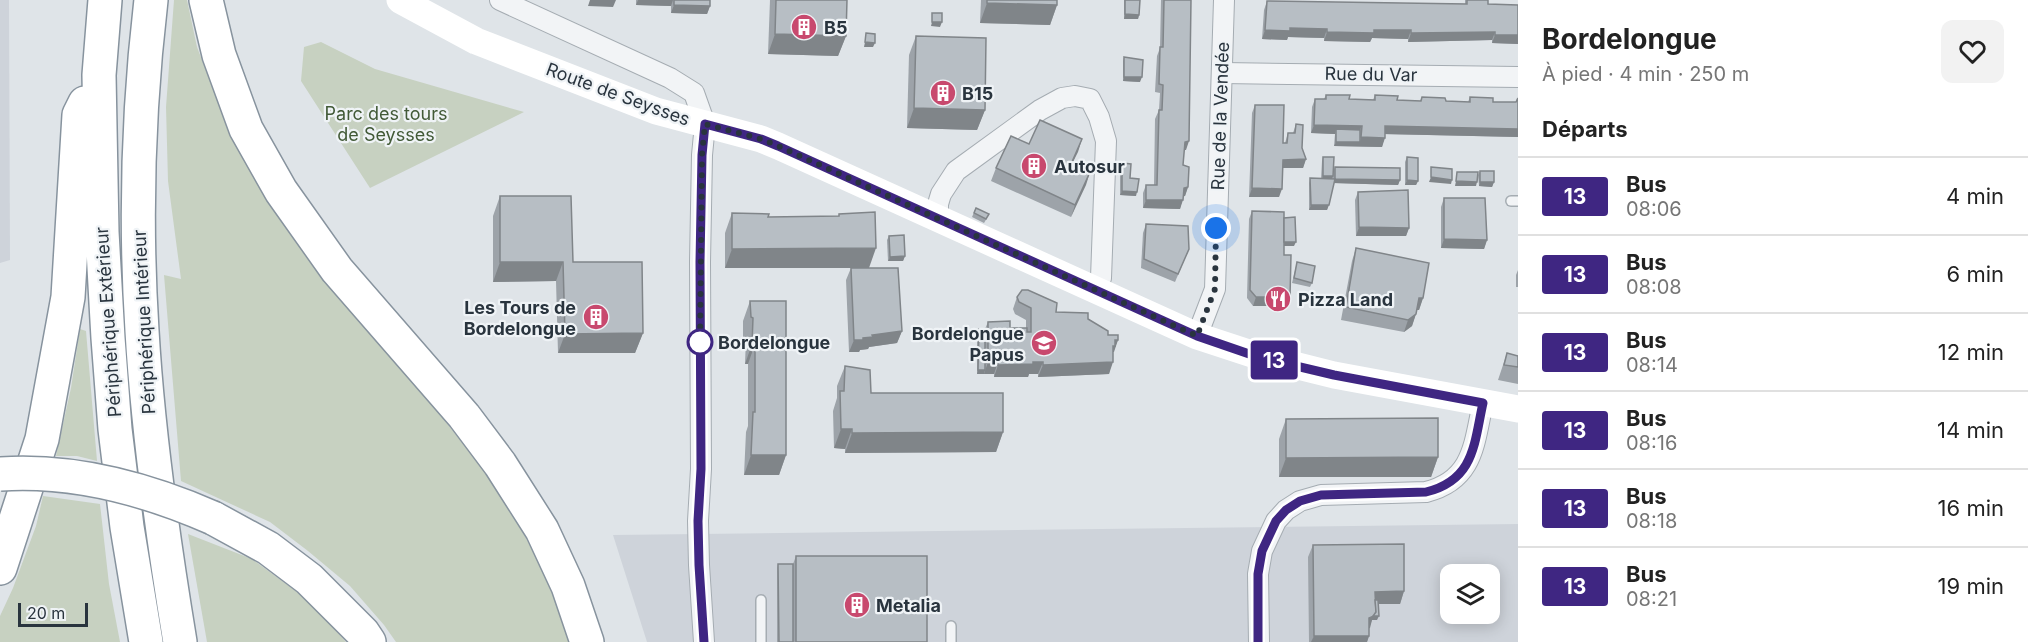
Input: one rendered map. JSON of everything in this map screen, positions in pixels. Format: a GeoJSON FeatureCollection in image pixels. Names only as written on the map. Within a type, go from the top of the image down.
{"type":"FeatureCollection","features":[{"type":"Feature","properties":{"kind":"highway","name":"Périphérique Extérieur"},"geometry":{"type":"LineString","coordinates":[[105,0],[99,75],[102,232],[115,429],[127,527],[146,642]]}},
{"type":"Feature","properties":{"kind":"highway","name":"Périphérique Intérieur"},"geometry":{"type":"LineString","coordinates":[[150,0],[140,134],[138,227],[142,332],[161,523],[180,642]]}},
{"type":"Feature","properties":{"kind":"highway"},"geometry":{"type":"LineString","coordinates":[[206,0],[219,55],[246,129],[281,191],[338,270],[464,416],[500,464],[542,530],[568,586],[587,642]]}},
{"type":"Feature","properties":{"kind":"highway"},"geometry":{"type":"LineString","coordinates":[[0,568],[42,439],[68,297],[79,115],[99,75]]}},
{"type":"Feature","properties":{"kind":"highway"},"geometry":{"type":"LineString","coordinates":[[0,474],[58,475],[116,484],[158,496],[213,518],[268,548],[309,579],[363,633],[369,642]]}},
{"type":"Feature","properties":{"kind":"main road","name":"Route de Seysses"},"geometry":{"type":"LineString","coordinates":[[406,3],[476,41],[656,111],[769,142],[1197,336],[1258,357],[1334,375],[1518,409]]}},
{"type":"Feature","properties":{"kind":"street"},"geometry":{"type":"LineString","coordinates":[[500,0],[670,78],[694,93],[705,124],[702,155],[700,262],[701,469],[698,521],[704,642]]}},
{"type":"Feature","properties":{"kind":"street","name":"Rue de la Vendée"},"geometry":{"type":"LineString","coordinates":[[1197,336],[1215,289],[1224,0]]}},
{"type":"Feature","properties":{"kind":"street","name":"Rue du Var"},"geometry":{"type":"LineString","coordinates":[[1223,73],[1518,76]]}},
{"type":"Feature","properties":{"kind":"street"},"geometry":{"type":"LineString","coordinates":[[938,218],[941,194],[956,171],[1040,110],[1062,98],[1075,96],[1090,99],[1099,117],[1106,141],[1101,278],[1096,291]]}},
{"type":"Feature","properties":{"kind":"street"},"geometry":{"type":"LineString","coordinates":[[1258,642],[1258,574],[1262,551],[1276,521],[1300,501],[1321,495],[1426,492],[1440,488],[1465,469],[1472,454],[1483,403]]}},
{"type":"Feature","properties":{"kind":"lane"},"geometry":{"type":"LineString","coordinates":[[761,600],[761,642]]}},
{"type":"Feature","properties":{"kind":"lane"},"geometry":{"type":"LineString","coordinates":[[951,626],[951,642]]}},
{"type":"Feature","properties":{"kind":"shaded area"},"geometry":{"type":"Polygon","coordinates":[[[0,0],[9,0],[10,260],[0,263],[0,0]]]}},
{"type":"Feature","properties":{"kind":"shaded area"},"geometry":{"type":"Polygon","coordinates":[[[1518,524],[1518,642],[647,642],[613,535],[1518,524]]]}},
{"type":"Feature","properties":{"kind":"green space"},"geometry":{"type":"Polygon","coordinates":[[[174,0],[187,0],[197,47],[221,110],[252,172],[484,471],[519,525],[548,580],[570,642],[396,642],[350,586],[270,522],[181,481],[164,275],[181,279],[168,181],[166,107],[174,0]]]}},
{"type":"Feature","properties":{"kind":"green space","name":"Parc des tours de Seysses"},"geometry":{"type":"Polygon","coordinates":[[[321,42],[375,69],[524,112],[370,188],[301,81],[304,47],[321,42]]]}},
{"type":"Feature","properties":{"kind":"green space"},"geometry":{"type":"Polygon","coordinates":[[[80,329],[86,331],[97,461],[77,456],[56,456],[71,388],[80,329]]]}},
{"type":"Feature","properties":{"kind":"green space"},"geometry":{"type":"Polygon","coordinates":[[[43,496],[100,504],[109,584],[120,642],[0,642],[0,616],[36,526],[43,496]]]}},
{"type":"Feature","properties":{"kind":"green space"},"geometry":{"type":"Polygon","coordinates":[[[188,534],[252,559],[311,602],[346,642],[207,642],[188,534]]]}},
{"type":"Feature","properties":{"kind":"building"},"geometry":{"type":"Polygon","coordinates":[[[674,0],[710,0],[710,6],[674,5],[674,0]]]}},
{"type":"Feature","properties":{"kind":"building"},"geometry":{"type":"Polygon","coordinates":[[[776,0],[847,0],[846,36],[775,34],[776,0]]]}},
{"type":"Feature","properties":{"kind":"building"},"geometry":{"type":"Polygon","coordinates":[[[987,0],[1057,0],[1057,5],[987,3],[987,0]]]}},
{"type":"Feature","properties":{"kind":"building"},"geometry":{"type":"Polygon","coordinates":[[[1125,0],[1140,0],[1139,15],[1125,14],[1125,0]]]}},
{"type":"Feature","properties":{"kind":"building"},"geometry":{"type":"Polygon","coordinates":[[[1164,0],[1191,0],[1189,141],[1185,142],[1183,165],[1189,167],[1188,187],[1184,188],[1183,200],[1146,200],[1146,185],[1157,185],[1159,110],[1162,110],[1163,85],[1159,84],[1160,47],[1163,47],[1164,0]]]}},
{"type":"Feature","properties":{"kind":"building"},"geometry":{"type":"Polygon","coordinates":[[[1467,0],[1488,0],[1488,4],[1518,5],[1518,35],[1495,35],[1495,32],[1411,33],[1411,30],[1374,30],[1374,33],[1327,32],[1327,29],[1265,30],[1267,1],[1467,4],[1467,0]]]}},
{"type":"Feature","properties":{"kind":"building"},"geometry":{"type":"Polygon","coordinates":[[[932,13],[942,13],[942,22],[932,22],[932,13]]]}},
{"type":"Feature","properties":{"kind":"building"},"geometry":{"type":"Polygon","coordinates":[[[866,33],[875,34],[875,43],[865,42],[866,33]]]}},
{"type":"Feature","properties":{"kind":"building","name":"B15"},"geometry":{"type":"Polygon","coordinates":[[[916,36],[986,38],[985,110],[914,108],[916,36]]]}},
{"type":"Feature","properties":{"kind":"building"},"geometry":{"type":"Polygon","coordinates":[[[1124,57],[1143,60],[1142,77],[1124,77],[1124,57]]]}},
{"type":"Feature","properties":{"kind":"building"},"geometry":{"type":"Polygon","coordinates":[[[1326,95],[1350,95],[1349,99],[1375,100],[1375,95],[1398,96],[1397,100],[1421,101],[1422,97],[1470,102],[1470,97],[1493,98],[1493,102],[1516,102],[1518,98],[1518,129],[1385,126],[1385,138],[1361,137],[1362,126],[1314,125],[1315,99],[1326,99],[1326,95]]]}},
{"type":"Feature","properties":{"kind":"building"},"geometry":{"type":"Polygon","coordinates":[[[1255,105],[1284,105],[1283,143],[1287,143],[1288,133],[1295,133],[1296,124],[1303,125],[1302,148],[1306,159],[1283,160],[1282,189],[1252,188],[1255,105]]]}},
{"type":"Feature","properties":{"kind":"building","name":"Autosur"},"geometry":{"type":"Polygon","coordinates":[[[1040,120],[1082,139],[1071,164],[1090,172],[1075,205],[996,168],[1011,136],[1029,144],[1040,120]]]}},
{"type":"Feature","properties":{"kind":"building"},"geometry":{"type":"Polygon","coordinates":[[[1336,129],[1360,130],[1360,142],[1336,142],[1336,129]]]}},
{"type":"Feature","properties":{"kind":"building"},"geometry":{"type":"Polygon","coordinates":[[[1323,157],[1334,157],[1333,176],[1323,176],[1323,157]]]}},
{"type":"Feature","properties":{"kind":"building"},"geometry":{"type":"Polygon","coordinates":[[[1407,157],[1418,158],[1418,181],[1407,180],[1407,157]]]}},
{"type":"Feature","properties":{"kind":"building"},"geometry":{"type":"Polygon","coordinates":[[[1122,163],[1131,164],[1130,178],[1139,179],[1137,192],[1122,191],[1122,163]]]}},
{"type":"Feature","properties":{"kind":"building"},"geometry":{"type":"Polygon","coordinates":[[[1335,167],[1400,168],[1400,180],[1335,179],[1335,167]]]}},
{"type":"Feature","properties":{"kind":"building"},"geometry":{"type":"Polygon","coordinates":[[[1431,167],[1452,169],[1452,180],[1431,177],[1431,167]]]}},
{"type":"Feature","properties":{"kind":"building"},"geometry":{"type":"Polygon","coordinates":[[[1480,171],[1494,171],[1494,182],[1480,182],[1480,171]]]}},
{"type":"Feature","properties":{"kind":"building"},"geometry":{"type":"Polygon","coordinates":[[[1457,172],[1478,172],[1477,182],[1456,181],[1457,172]]]}},
{"type":"Feature","properties":{"kind":"building"},"geometry":{"type":"Polygon","coordinates":[[[1310,178],[1335,179],[1329,205],[1311,205],[1310,178]]]}},
{"type":"Feature","properties":{"kind":"building"},"geometry":{"type":"Polygon","coordinates":[[[1408,190],[1409,228],[1359,227],[1358,192],[1408,190]]]}},
{"type":"Feature","properties":{"kind":"building","name":"Les Tours de Bordelongue"},"geometry":{"type":"Polygon","coordinates":[[[500,196],[571,196],[573,262],[642,262],[643,333],[565,334],[563,262],[500,262],[500,196]]]}},
{"type":"Feature","properties":{"kind":"building"},"geometry":{"type":"Polygon","coordinates":[[[1444,198],[1485,198],[1487,240],[1444,239],[1444,198]]]}},
{"type":"Feature","properties":{"kind":"building"},"geometry":{"type":"Polygon","coordinates":[[[976,208],[989,214],[986,219],[974,213],[976,208]]]}},
{"type":"Feature","properties":{"kind":"building"},"geometry":{"type":"Polygon","coordinates":[[[1252,211],[1284,212],[1284,255],[1291,255],[1290,297],[1256,297],[1250,290],[1252,211]]]}},
{"type":"Feature","properties":{"kind":"building"},"geometry":{"type":"Polygon","coordinates":[[[875,212],[876,248],[732,249],[732,213],[769,214],[768,217],[839,216],[839,214],[875,212]]]}},
{"type":"Feature","properties":{"kind":"building"},"geometry":{"type":"Polygon","coordinates":[[[1295,217],[1296,242],[1284,242],[1284,218],[1295,217]]]}},
{"type":"Feature","properties":{"kind":"building"},"geometry":{"type":"Polygon","coordinates":[[[1146,224],[1188,226],[1189,249],[1178,274],[1144,259],[1146,224]]]}},
{"type":"Feature","properties":{"kind":"building"},"geometry":{"type":"Polygon","coordinates":[[[904,235],[905,256],[890,257],[889,236],[904,235]]]}},
{"type":"Feature","properties":{"kind":"building"},"geometry":{"type":"Polygon","coordinates":[[[1356,248],[1429,263],[1423,298],[1419,298],[1416,314],[1408,320],[1346,307],[1356,248]]]}},
{"type":"Feature","properties":{"kind":"building"},"geometry":{"type":"Polygon","coordinates":[[[1297,262],[1315,266],[1312,283],[1294,278],[1297,262]]]}},
{"type":"Feature","properties":{"kind":"building"},"geometry":{"type":"Polygon","coordinates":[[[851,268],[898,268],[902,331],[854,340],[851,268]]]}},
{"type":"Feature","properties":{"kind":"building"},"geometry":{"type":"Polygon","coordinates":[[[1022,290],[1028,290],[1057,303],[1056,312],[1088,313],[1088,319],[1108,331],[1108,335],[1118,335],[1118,340],[1115,340],[1115,346],[1113,346],[1113,362],[1043,365],[1043,362],[1033,362],[1033,364],[998,365],[998,362],[988,362],[988,322],[1010,321],[1010,328],[1027,328],[1027,332],[1031,332],[1031,308],[1019,302],[1017,297],[1022,290]]]}},
{"type":"Feature","properties":{"kind":"building"},"geometry":{"type":"Polygon","coordinates":[[[750,301],[786,301],[786,455],[751,455],[753,412],[755,412],[755,344],[752,344],[753,318],[750,301]]]}},
{"type":"Feature","properties":{"kind":"building"},"geometry":{"type":"Polygon","coordinates":[[[979,329],[985,329],[985,370],[978,370],[979,329]]]}},
{"type":"Feature","properties":{"kind":"building"},"geometry":{"type":"Polygon","coordinates":[[[1507,353],[1518,356],[1518,367],[1504,365],[1507,353]]]}},
{"type":"Feature","properties":{"kind":"building"},"geometry":{"type":"Polygon","coordinates":[[[845,366],[870,370],[871,393],[1003,393],[1003,432],[852,433],[852,429],[841,429],[840,391],[844,391],[845,366]]]}},
{"type":"Feature","properties":{"kind":"building"},"geometry":{"type":"Polygon","coordinates":[[[1438,418],[1438,457],[1286,458],[1286,419],[1438,418]]]}},
{"type":"Feature","properties":{"kind":"building"},"geometry":{"type":"Polygon","coordinates":[[[1404,544],[1404,591],[1375,592],[1376,612],[1369,618],[1369,636],[1314,636],[1313,545],[1404,544]]]}},
{"type":"Feature","properties":{"kind":"building","name":"Metalia"},"geometry":{"type":"Polygon","coordinates":[[[796,556],[927,556],[927,642],[796,642],[796,556]]]}},
{"type":"Feature","properties":{"kind":"building"},"geometry":{"type":"Polygon","coordinates":[[[778,564],[793,564],[793,642],[779,642],[778,564]]]}},
{"type":"Feature","properties":{"kind":"building"},"geometry":{"type":"Polygon","coordinates":[[[1375,600],[1378,600],[1379,616],[1373,616],[1376,612],[1375,600]]]}},
{"type":"Feature","properties":{"kind":"bus line","name":"13"},"geometry":{"type":"LineString","coordinates":[[704,642],[698,521],[701,469],[700,262],[702,155],[705,124],[778,146],[1197,336],[1258,357],[1334,375],[1483,403],[1472,454],[1465,469],[1440,488],[1426,492],[1321,495],[1300,501],[1286,510],[1276,521],[1262,551],[1258,574],[1258,642]]}},
{"type":"Feature","properties":{"kind":"place","name":"B5"},"geometry":{"type":"Point","coordinates":[804,27]}},
{"type":"Feature","properties":{"kind":"place","name":"B15"},"geometry":{"type":"Point","coordinates":[943,93]}},
{"type":"Feature","properties":{"kind":"place","name":"Autosur"},"geometry":{"type":"Point","coordinates":[1034,166]}},
{"type":"Feature","properties":{"kind":"place","name":"Pizza Land"},"geometry":{"type":"Point","coordinates":[1278,299]}},
{"type":"Feature","properties":{"kind":"place","name":"Les Tours de Bordelongue"},"geometry":{"type":"Point","coordinates":[596,317]}},
{"type":"Feature","properties":{"kind":"place","name":"Bordelongue"},"geometry":{"type":"Point","coordinates":[700,342]}},
{"type":"Feature","properties":{"kind":"place","name":"Bordelongue Papus"},"geometry":{"type":"Point","coordinates":[1044,343]}},
{"type":"Feature","properties":{"kind":"place","name":"Metalia"},"geometry":{"type":"Point","coordinates":[857,605]}},
{"type":"Feature","properties":{"kind":"route"},"geometry":{"type":"LineString","coordinates":[[700,342],[700,345],[702,155],[705,124],[778,146],[1197,336],[1215,289],[1216,228]]}}]}
